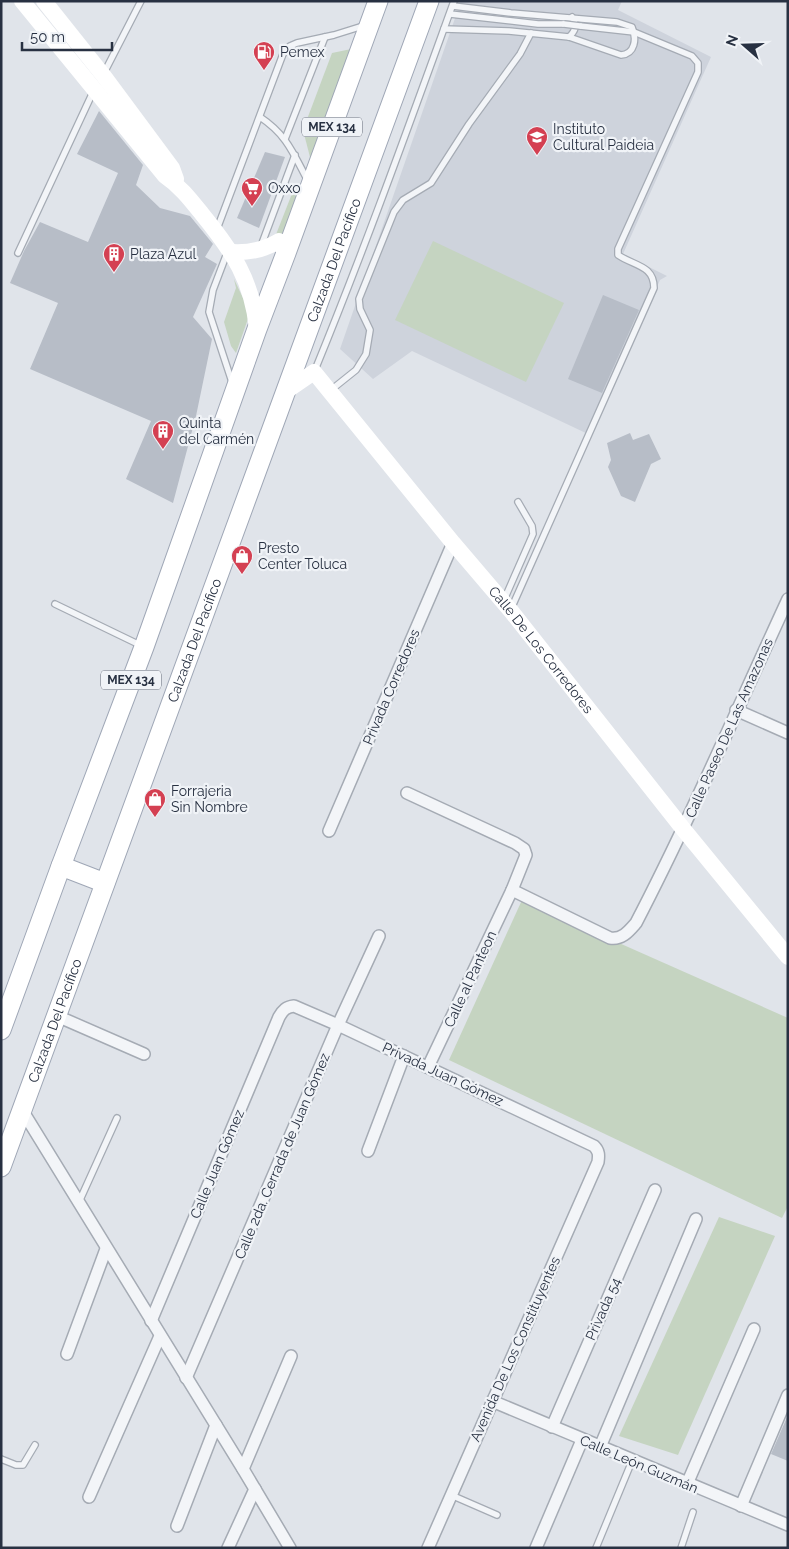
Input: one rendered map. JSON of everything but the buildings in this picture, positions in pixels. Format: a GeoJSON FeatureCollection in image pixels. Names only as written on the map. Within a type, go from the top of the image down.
{"type":"FeatureCollection","features":[{"type":"Feature","properties":{"kind":"main road"},"geometry":{"type":"LineString","coordinates":[[22,1],[165,176],[179,186],[231,250],[252,297],[257,329]]}},
{"type":"Feature","properties":{"kind":"main road"},"geometry":{"type":"LineString","coordinates":[[44,1],[103,75],[172,168],[179,186]]}},
{"type":"Feature","properties":{"kind":"main road","name":"MEX 134"},"geometry":{"type":"LineString","coordinates":[[1,1030],[144,647],[257,329],[378,1]]}},
{"type":"Feature","properties":{"kind":"main road","name":"Calzada Del Pacífico"},"geometry":{"type":"LineString","coordinates":[[22,1110],[429,1]]}},
{"type":"Feature","properties":{"kind":"main road"},"geometry":{"type":"LineString","coordinates":[[231,250],[251,253],[279,241],[286,253]]}},
{"type":"Feature","properties":{"kind":"main road"},"geometry":{"type":"LineString","coordinates":[[285,392],[314,372]]}},
{"type":"Feature","properties":{"kind":"main road","name":"Calle De Los Corredores"},"geometry":{"type":"LineString","coordinates":[[314,372],[452,543],[507,606],[684,830],[788,957]]}},
{"type":"Feature","properties":{"kind":"main road"},"geometry":{"type":"LineString","coordinates":[[61,866],[105,883]]}},
{"type":"Feature","properties":{"kind":"main road","name":"MEX 134"},"geometry":{"type":"LineString","coordinates":[[1,1167],[22,1110]]}},
{"type":"Feature","properties":{"kind":"street","name":"Privada Corredores"},"geometry":{"type":"LineString","coordinates":[[329,831],[452,543]]}},
{"type":"Feature","properties":{"kind":"street","name":"Calle Paseo De Las Amazonas"},"geometry":{"type":"LineString","coordinates":[[684,830],[736,710],[788,599]]}},
{"type":"Feature","properties":{"kind":"street"},"geometry":{"type":"LineString","coordinates":[[736,710],[788,733]]}},
{"type":"Feature","properties":{"kind":"street","name":"Calle al Panteon"},"geometry":{"type":"LineString","coordinates":[[407,793],[515,844],[524,849],[526,858],[428,1067]]}},
{"type":"Feature","properties":{"kind":"street"},"geometry":{"type":"LineString","coordinates":[[512,890],[610,938],[619,938],[629,932],[636,922],[684,830]]}},
{"type":"Feature","properties":{"kind":"street","name":"Calle 2da. Cerrada de Juan Gómez"},"geometry":{"type":"LineString","coordinates":[[186,1378],[338,1025],[379,936]]}},
{"type":"Feature","properties":{"kind":"street","name":"Privada Juan Gómez"},"geometry":{"type":"LineString","coordinates":[[285,1008],[294,1006],[338,1025],[588,1143],[598,1150]]}},
{"type":"Feature","properties":{"kind":"street","name":"Calle Juan Gómez"},"geometry":{"type":"LineString","coordinates":[[151,1320],[279,1017],[285,1008]]}},
{"type":"Feature","properties":{"kind":"street"},"geometry":{"type":"LineString","coordinates":[[57,1016],[144,1054]]}},
{"type":"Feature","properties":{"kind":"street"},"geometry":{"type":"LineString","coordinates":[[368,1151],[404,1056]]}},
{"type":"Feature","properties":{"kind":"street"},"geometry":{"type":"LineString","coordinates":[[22,1110],[290,1548]]}},
{"type":"Feature","properties":{"kind":"street","name":"Avenida De Los Constituyentes"},"geometry":{"type":"LineString","coordinates":[[428,1548],[598,1162],[598,1150]]}},
{"type":"Feature","properties":{"kind":"street","name":"Privada 54"},"geometry":{"type":"LineString","coordinates":[[552,1427],[655,1190]]}},
{"type":"Feature","properties":{"kind":"street"},"geometry":{"type":"LineString","coordinates":[[600,1447],[696,1219]]}},
{"type":"Feature","properties":{"kind":"street"},"geometry":{"type":"LineString","coordinates":[[66,1354],[106,1249]]}},
{"type":"Feature","properties":{"kind":"street"},"geometry":{"type":"LineString","coordinates":[[687,1484],[754,1328]]}},
{"type":"Feature","properties":{"kind":"street"},"geometry":{"type":"LineString","coordinates":[[89,1497],[160,1336]]}},
{"type":"Feature","properties":{"kind":"street"},"geometry":{"type":"LineString","coordinates":[[243,1469],[291,1356]]}},
{"type":"Feature","properties":{"kind":"street"},"geometry":{"type":"LineString","coordinates":[[741,1506],[788,1396]]}},
{"type":"Feature","properties":{"kind":"street","name":"Calle León Guzmán"},"geometry":{"type":"LineString","coordinates":[[492,1401],[788,1525]]}},
{"type":"Feature","properties":{"kind":"street"},"geometry":{"type":"LineString","coordinates":[[177,1526],[216,1425]]}},
{"type":"Feature","properties":{"kind":"street"},"geometry":{"type":"LineString","coordinates":[[536,1548],[582,1440]]}},
{"type":"Feature","properties":{"kind":"street"},"geometry":{"type":"LineString","coordinates":[[228,1548],[255,1489]]}},
{"type":"Feature","properties":{"kind":"lane"},"geometry":{"type":"LineString","coordinates":[[103,75],[141,1]]}},
{"type":"Feature","properties":{"kind":"lane"},"geometry":{"type":"LineString","coordinates":[[314,372],[368,238],[444,29],[454,4],[511,13],[617,22],[632,27],[634,45],[632,51],[626,55],[615,54],[568,37],[509,31],[444,29]]}},
{"type":"Feature","properties":{"kind":"lane"},"geometry":{"type":"LineString","coordinates":[[450,14],[634,32],[692,56],[698,63],[695,81],[618,249],[618,256],[648,270],[652,275],[654,288],[507,606]]}},
{"type":"Feature","properties":{"kind":"lane"},"geometry":{"type":"LineString","coordinates":[[568,37],[576,27],[572,17]]}},
{"type":"Feature","properties":{"kind":"lane"},"geometry":{"type":"LineString","coordinates":[[216,231],[284,54],[290,46],[297,43],[325,37],[370,23]]}},
{"type":"Feature","properties":{"kind":"lane"},"geometry":{"type":"LineString","coordinates":[[329,391],[356,370],[366,354],[370,330],[360,309],[359,299],[394,212],[403,200],[431,183],[468,124],[520,54],[531,33]]}},
{"type":"Feature","properties":{"kind":"lane"},"geometry":{"type":"LineString","coordinates":[[285,139],[325,37]]}},
{"type":"Feature","properties":{"kind":"lane"},"geometry":{"type":"LineString","coordinates":[[18,253],[93,90]]}},
{"type":"Feature","properties":{"kind":"lane"},"geometry":{"type":"LineString","coordinates":[[260,118],[277,130],[285,139],[295,154],[310,185]]}},
{"type":"Feature","properties":{"kind":"lane"},"geometry":{"type":"LineString","coordinates":[[260,250],[295,154]]}},
{"type":"Feature","properties":{"kind":"lane"},"geometry":{"type":"LineString","coordinates":[[231,250],[213,290],[209,312],[235,392]]}},
{"type":"Feature","properties":{"kind":"lane"},"geometry":{"type":"LineString","coordinates":[[507,606],[533,534],[532,526],[518,502]]}},
{"type":"Feature","properties":{"kind":"lane"},"geometry":{"type":"LineString","coordinates":[[55,604],[144,647]]}},
{"type":"Feature","properties":{"kind":"lane"},"geometry":{"type":"LineString","coordinates":[[78,1202],[117,1118]]}},
{"type":"Feature","properties":{"kind":"lane"},"geometry":{"type":"LineString","coordinates":[[1,1459],[16,1465],[23,1465],[35,1444]]}},
{"type":"Feature","properties":{"kind":"lane"},"geometry":{"type":"LineString","coordinates":[[596,1548],[632,1461]]}},
{"type":"Feature","properties":{"kind":"lane"},"geometry":{"type":"LineString","coordinates":[[451,1495],[497,1515]]}},
{"type":"Feature","properties":{"kind":"lane"},"geometry":{"type":"LineString","coordinates":[[681,1548],[693,1512]]}},
{"type":"Feature","properties":{"kind":"shaded area","name":"Instituto Cultural Paideia"},"geometry":{"type":"Polygon","coordinates":[[[461,1],[622,1],[618,10],[711,57],[623,254],[667,276],[660,280],[590,435],[412,351],[373,379],[340,349],[461,1]]]}},
{"type":"Feature","properties":{"kind":"green space"},"geometry":{"type":"Polygon","coordinates":[[[356,48],[311,161],[303,130],[332,53],[356,48]]]}},
{"type":"Feature","properties":{"kind":"green space"},"geometry":{"type":"Polygon","coordinates":[[[293,191],[298,191],[294,216],[284,236],[275,237],[293,191]]]}},
{"type":"Feature","properties":{"kind":"green space"},"geometry":{"type":"Polygon","coordinates":[[[433,241],[564,303],[526,382],[395,320],[433,241]]]}},
{"type":"Feature","properties":{"kind":"green space"},"geometry":{"type":"Polygon","coordinates":[[[234,279],[250,313],[236,353],[231,346],[224,322],[236,288],[234,279]]]}},
{"type":"Feature","properties":{"kind":"green space"},"geometry":{"type":"Polygon","coordinates":[[[522,900],[788,1018],[788,1206],[782,1218],[449,1060],[522,900]]]}},
{"type":"Feature","properties":{"kind":"green space"},"geometry":{"type":"Polygon","coordinates":[[[719,1217],[775,1236],[678,1455],[619,1436],[719,1217]]]}},
{"type":"Feature","properties":{"kind":"place","name":"Pemex"},"geometry":{"type":"Point","coordinates":[264,71]}},
{"type":"Feature","properties":{"kind":"place","name":"Instituto Cultural Paideia"},"geometry":{"type":"Point","coordinates":[537,156]}},
{"type":"Feature","properties":{"kind":"place","name":"Oxxo"},"geometry":{"type":"Point","coordinates":[252,207]}},
{"type":"Feature","properties":{"kind":"place","name":"Plaza Azul"},"geometry":{"type":"Point","coordinates":[114,273]}},
{"type":"Feature","properties":{"kind":"place","name":"Quinta del Carmén"},"geometry":{"type":"Point","coordinates":[163,450]}},
{"type":"Feature","properties":{"kind":"place","name":"Presto Center Toluca"},"geometry":{"type":"Point","coordinates":[242,575]}},
{"type":"Feature","properties":{"kind":"place","name":"Forrajeria Sin Nombre"},"geometry":{"type":"Point","coordinates":[155,818]}}]}
